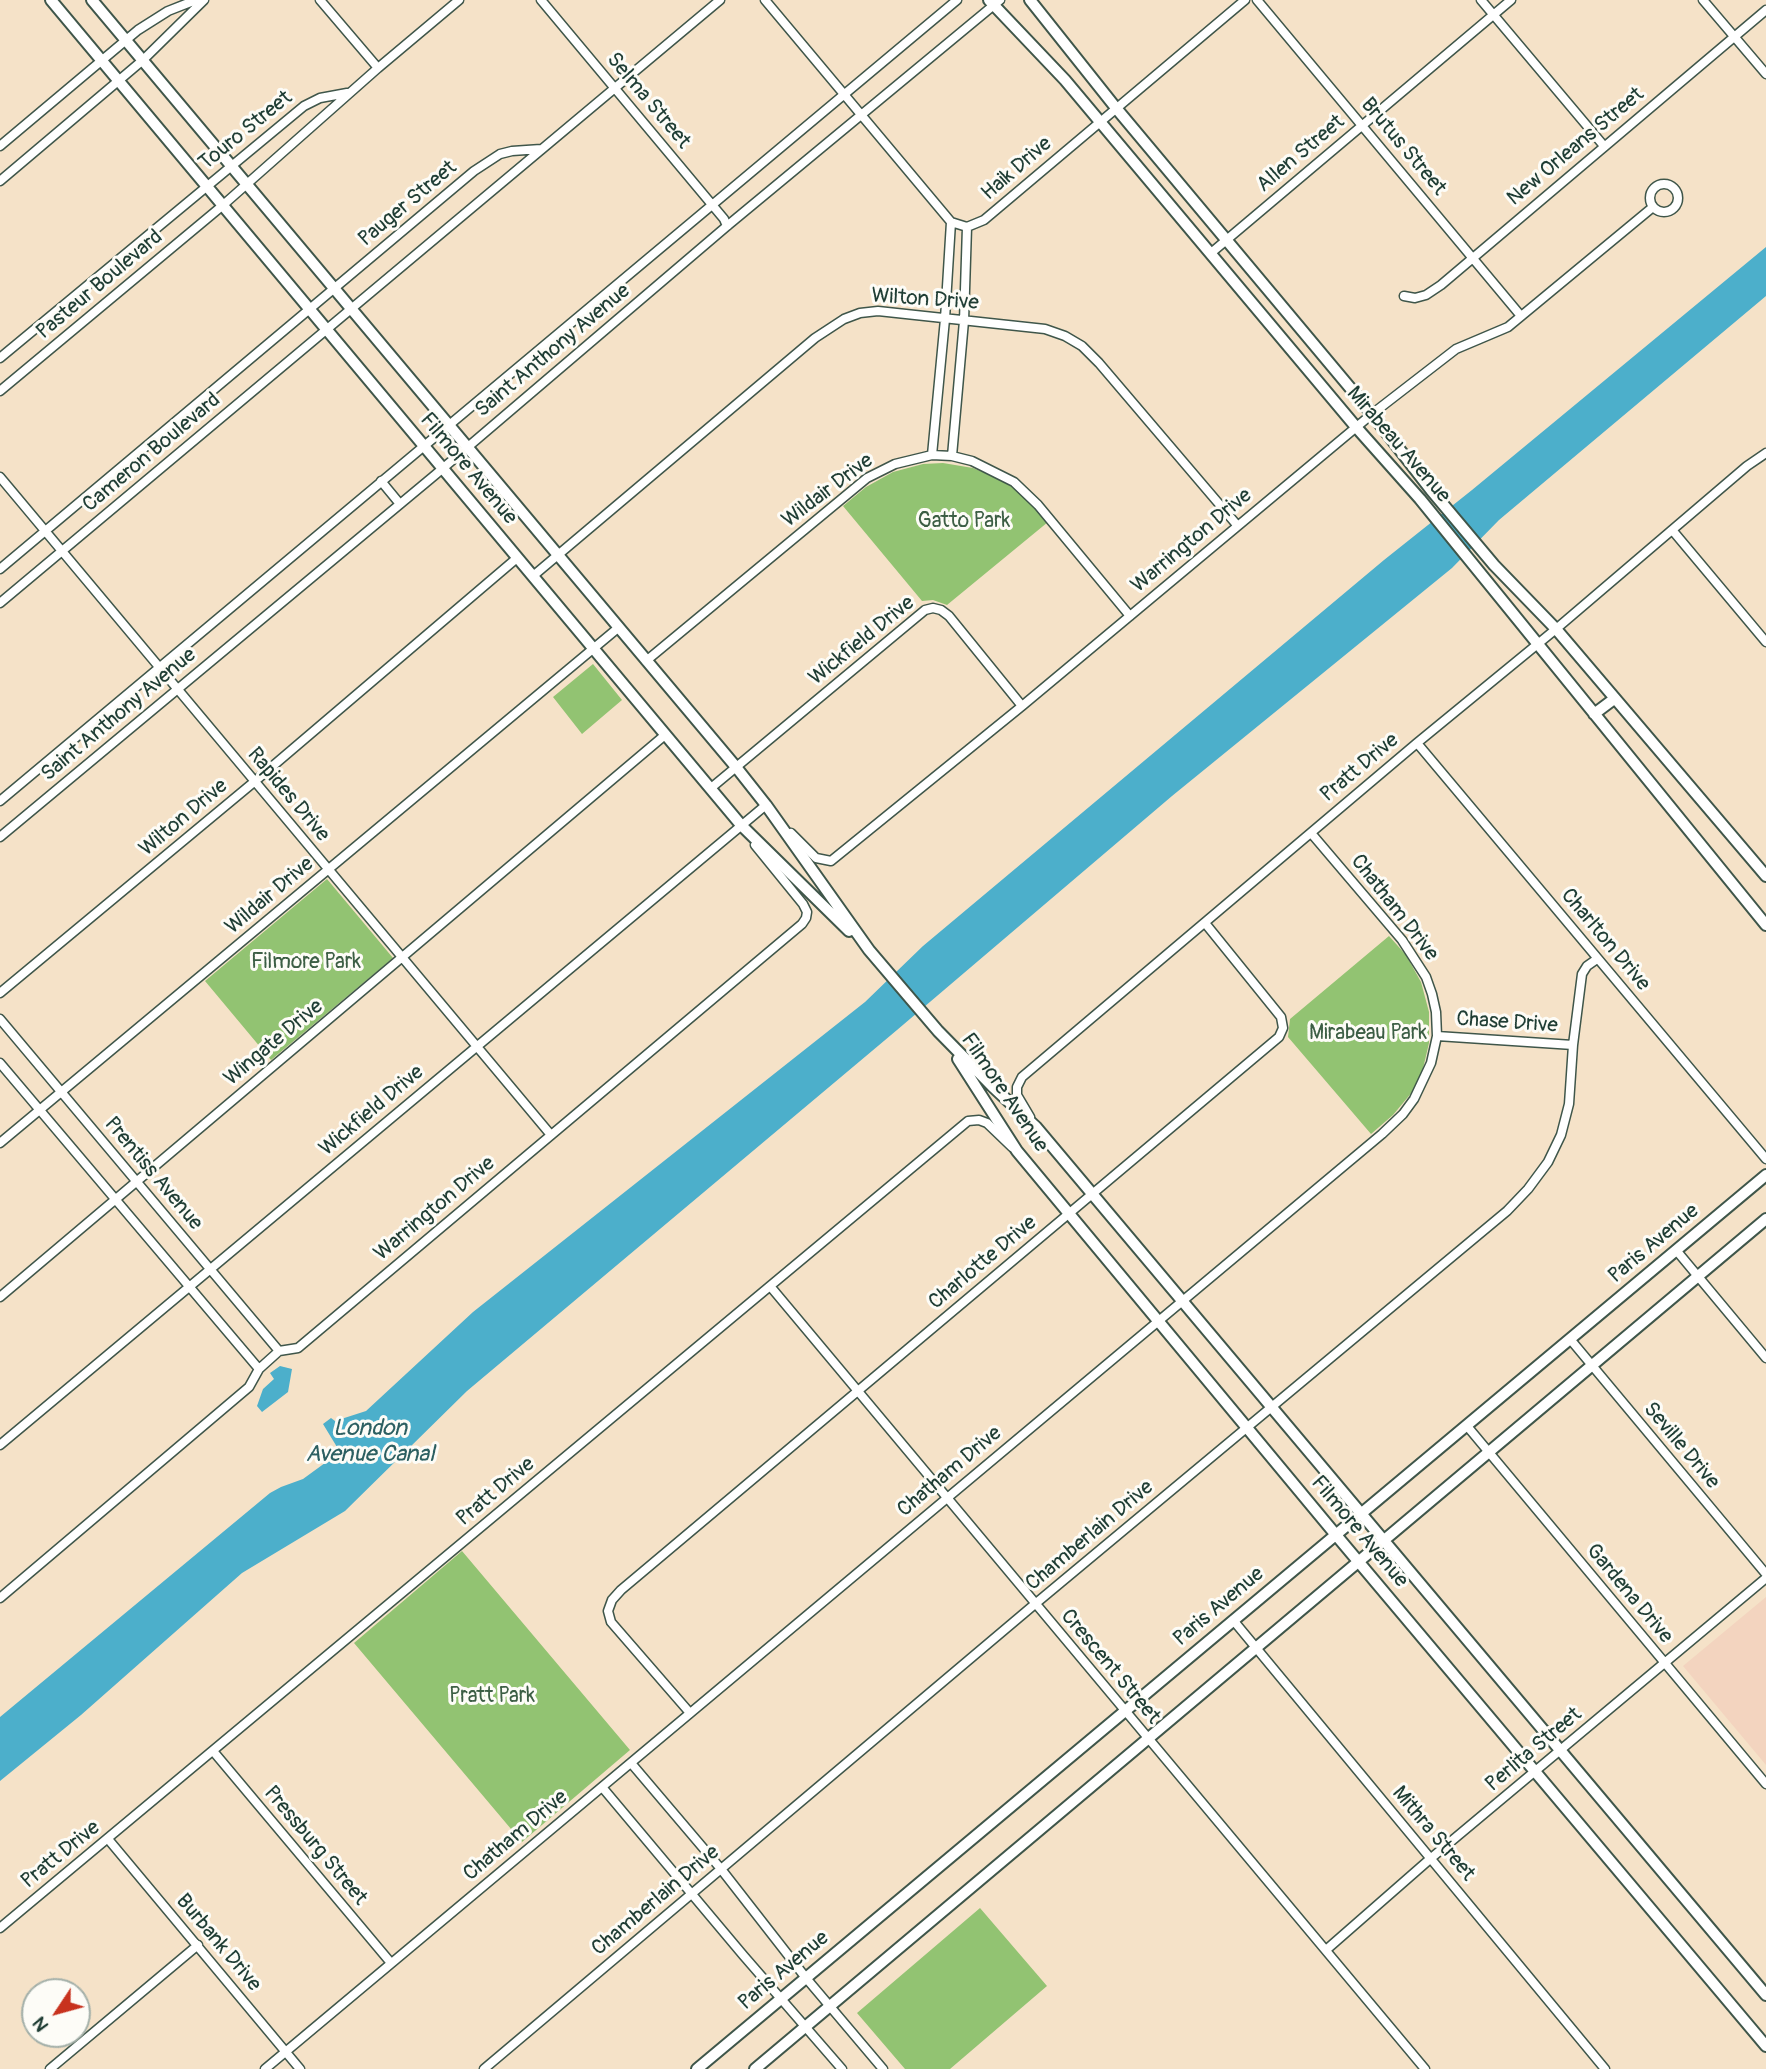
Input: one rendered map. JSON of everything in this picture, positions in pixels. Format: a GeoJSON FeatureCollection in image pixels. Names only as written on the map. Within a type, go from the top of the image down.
{"type":"FeatureCollection","features":[{"type":"Feature","properties":{"kind":"street","name":"Filmore Avenue"},"geometry":{"type":"LineString","coordinates":[[51,0],[741,825],[869,950]]}},
{"type":"Feature","properties":{"kind":"street","name":"Filmore Avenue"},"geometry":{"type":"LineString","coordinates":[[92,0],[736,767],[869,950],[938,1031],[1036,1127],[1766,1996]]}},
{"type":"Feature","properties":{"kind":"street"},"geometry":{"type":"LineString","coordinates":[[0,146],[149,22],[197,0]]}},
{"type":"Feature","properties":{"kind":"street"},"geometry":{"type":"LineString","coordinates":[[0,181],[144,60],[204,0]]}},
{"type":"Feature","properties":{"kind":"street"},"geometry":{"type":"LineString","coordinates":[[320,0],[378,68]]}},
{"type":"Feature","properties":{"kind":"street","name":"Touro Street"},"geometry":{"type":"LineString","coordinates":[[222,206],[459,0]]}},
{"type":"Feature","properties":{"kind":"street","name":"Selma Street"},"geometry":{"type":"LineString","coordinates":[[541,0],[712,204],[727,226]]}},
{"type":"Feature","properties":{"kind":"street","name":"Pauger Street"},"geometry":{"type":"LineString","coordinates":[[326,330],[720,0]]}},
{"type":"Feature","properties":{"kind":"street"},"geometry":{"type":"LineString","coordinates":[[765,0],[951,222],[967,227],[964,321],[952,456]]}},
{"type":"Feature","properties":{"kind":"street","name":"Saint Anthony Avenue"},"geometry":{"type":"LineString","coordinates":[[0,801],[957,0]]}},
{"type":"Feature","properties":{"kind":"street","name":"Mirabeau Avenue"},"geometry":{"type":"LineString","coordinates":[[1030,0],[1116,108],[1372,414],[1493,565],[1556,629],[1766,876]]}},
{"type":"Feature","properties":{"kind":"street","name":"Haik Drive"},"geometry":{"type":"LineString","coordinates":[[967,227],[985,220],[1245,0]]}},
{"type":"Feature","properties":{"kind":"street","name":"Brutus Street"},"geometry":{"type":"LineString","coordinates":[[1257,0],[1521,317]]}},
{"type":"Feature","properties":{"kind":"street"},"geometry":{"type":"LineString","coordinates":[[1482,0],[1604,146]]}},
{"type":"Feature","properties":{"kind":"street","name":"Allen Street"},"geometry":{"type":"LineString","coordinates":[[1211,253],[1511,0]]}},
{"type":"Feature","properties":{"kind":"street"},"geometry":{"type":"LineString","coordinates":[[1703,0],[1766,74]]}},
{"type":"Feature","properties":{"kind":"street","name":"Saint Anthony Avenue"},"geometry":{"type":"LineString","coordinates":[[0,837],[994,2]]}},
{"type":"Feature","properties":{"kind":"street","name":"Mirabeau Avenue"},"geometry":{"type":"LineString","coordinates":[[994,2],[1065,80],[1356,427],[1420,499],[1766,925]]}},
{"type":"Feature","properties":{"kind":"street","name":"New Orleans Street"},"geometry":{"type":"LineString","coordinates":[[1404,296],[1415,298],[1426,295],[1441,285],[1766,10]]}},
{"type":"Feature","properties":{"kind":"street","name":"Touro Street"},"geometry":{"type":"LineString","coordinates":[[205,186],[304,106],[320,97],[350,92]]}},
{"type":"Feature","properties":{"kind":"street","name":"Pauger Street"},"geometry":{"type":"LineString","coordinates":[[309,310],[488,161],[512,151],[541,149]]}},
{"type":"Feature","properties":{"kind":"street","name":"Pasteur Boulevard"},"geometry":{"type":"LineString","coordinates":[[0,358],[205,186]]}},
{"type":"Feature","properties":{"kind":"street","name":"Pasteur Boulevard"},"geometry":{"type":"LineString","coordinates":[[0,391],[222,206]]}},
{"type":"Feature","properties":{"kind":"street","name":"Warrington Drive"},"geometry":{"type":"LineString","coordinates":[[765,805],[807,851],[816,858],[831,860],[1022,706],[1372,414],[1456,349],[1508,327],[1653,207]]}},
{"type":"Feature","properties":{"kind":"street"},"geometry":{"type":"LineString","coordinates":[[932,455],[951,222]]}},
{"type":"Feature","properties":{"kind":"street","name":"Cameron Boulevard"},"geometry":{"type":"LineString","coordinates":[[0,569],[309,310]]}},
{"type":"Feature","properties":{"kind":"street","name":"Wilton Drive"},"geometry":{"type":"LineString","coordinates":[[533,576],[799,352],[844,319],[860,313],[878,311],[1045,329],[1082,346],[1237,525]]}},
{"type":"Feature","properties":{"kind":"street","name":"Cameron Boulevard"},"geometry":{"type":"LineString","coordinates":[[0,603],[326,330]]}},
{"type":"Feature","properties":{"kind":"street","name":"Pratt Drive"},"geometry":{"type":"LineString","coordinates":[[1036,1127],[1017,1095],[1017,1087],[1022,1077],[1747,466],[1766,453]]}},
{"type":"Feature","properties":{"kind":"street","name":"Wildair Drive"},"geometry":{"type":"LineString","coordinates":[[646,661],[867,478],[895,464],[932,455],[952,456],[986,467],[1014,482],[1038,505],[1130,616]]}},
{"type":"Feature","properties":{"kind":"street","name":"Rapides Drive"},"geometry":{"type":"LineString","coordinates":[[0,477],[551,1135]]}},
{"type":"Feature","properties":{"kind":"street"},"geometry":{"type":"LineString","coordinates":[[382,481],[400,503]]}},
{"type":"Feature","properties":{"kind":"street"},"geometry":{"type":"LineString","coordinates":[[1673,531],[1764,636]]}},
{"type":"Feature","properties":{"kind":"street","name":"Wilton Drive"},"geometry":{"type":"LineString","coordinates":[[0,993],[517,558]]}},
{"type":"Feature","properties":{"kind":"street","name":"Wickfield Drive"},"geometry":{"type":"LineString","coordinates":[[711,788],[925,610],[942,610],[1022,706]]}},
{"type":"Feature","properties":{"kind":"street","name":"Wildair Drive"},"geometry":{"type":"LineString","coordinates":[[0,1143],[618,628]]}},
{"type":"Feature","properties":{"kind":"street"},"geometry":{"type":"LineString","coordinates":[[1594,714],[1614,699]]}},
{"type":"Feature","properties":{"kind":"street","name":"Wingate Drive"},"geometry":{"type":"LineString","coordinates":[[0,1297],[665,735]]}},
{"type":"Feature","properties":{"kind":"street","name":"Charlton Drive"},"geometry":{"type":"LineString","coordinates":[[1417,743],[1766,1159]]}},
{"type":"Feature","properties":{"kind":"street","name":"Wickfield Drive"},"geometry":{"type":"LineString","coordinates":[[0,1445],[765,805]]}},
{"type":"Feature","properties":{"kind":"street","name":"Warrington Drive"},"geometry":{"type":"LineString","coordinates":[[0,1598],[249,1387],[259,1369],[279,1351],[298,1348],[802,924],[807,912],[803,904],[741,825]]}},
{"type":"Feature","properties":{"kind":"street","name":"Chatham Drive"},"geometry":{"type":"LineString","coordinates":[[265,2069],[1403,1114],[1414,1099],[1431,1063],[1437,1036],[1432,994],[1418,962],[1402,940],[1311,833]]}},
{"type":"Feature","properties":{"kind":"street","name":"Charlotte Drive"},"geometry":{"type":"LineString","coordinates":[[690,1713],[618,1633],[608,1611],[612,1600],[1279,1037],[1283,1028],[1281,1017],[1272,1003],[1205,923]]}},
{"type":"Feature","properties":{"kind":"street","name":"Chamberlain Drive"},"geometry":{"type":"LineString","coordinates":[[484,2069],[1035,1604],[1507,1211],[1548,1162],[1561,1135],[1569,1104],[1582,974],[1597,958]]}},
{"type":"Feature","properties":{"kind":"street","name":"Prentiss Avenue"},"geometry":{"type":"LineString","coordinates":[[0,1020],[279,1351]]}},
{"type":"Feature","properties":{"kind":"street","name":"Filmore Avenue"},"geometry":{"type":"LineString","coordinates":[[938,1031],[1017,1151],[1766,2046]]}},
{"type":"Feature","properties":{"kind":"street","name":"Chase Drive"},"geometry":{"type":"LineString","coordinates":[[1437,1036],[1573,1045]]}},
{"type":"Feature","properties":{"kind":"street"},"geometry":{"type":"LineString","coordinates":[[0,1063],[259,1369]]}},
{"type":"Feature","properties":{"kind":"street","name":"Pratt Drive"},"geometry":{"type":"LineString","coordinates":[[0,1928],[968,1121],[979,1120],[987,1124],[1017,1151]]}},
{"type":"Feature","properties":{"kind":"street","name":"Paris Avenue"},"geometry":{"type":"LineString","coordinates":[[697,2069],[1766,1175]]}},
{"type":"Feature","properties":{"kind":"street"},"geometry":{"type":"LineString","coordinates":[[755,2069],[1766,1219]]}},
{"type":"Feature","properties":{"kind":"street"},"geometry":{"type":"LineString","coordinates":[[1676,1250],[1766,1358]]}},
{"type":"Feature","properties":{"kind":"street","name":"Crescent Street"},"geometry":{"type":"LineString","coordinates":[[770,1286],[1425,2069]]}},
{"type":"Feature","properties":{"kind":"street","name":"Seville Drive"},"geometry":{"type":"LineString","coordinates":[[1570,1339],[1766,1576]]}},
{"type":"Feature","properties":{"kind":"street","name":"Gardena Drive"},"geometry":{"type":"LineString","coordinates":[[1467,1426],[1766,1784]]}},
{"type":"Feature","properties":{"kind":"street","name":"Perlita Street"},"geometry":{"type":"LineString","coordinates":[[1326,1950],[1430,1858],[1665,1664],[1766,1576]]}},
{"type":"Feature","properties":{"kind":"street","name":"Mithra Street"},"geometry":{"type":"LineString","coordinates":[[1233,1620],[1605,2069]]}},
{"type":"Feature","properties":{"kind":"street","name":"Pressburg Street"},"geometry":{"type":"LineString","coordinates":[[213,1751],[391,1963]]}},
{"type":"Feature","properties":{"kind":"street"},"geometry":{"type":"LineString","coordinates":[[631,1763],[883,2069]]}},
{"type":"Feature","properties":{"kind":"street"},"geometry":{"type":"LineString","coordinates":[[602,1787],[842,2069]]}},
{"type":"Feature","properties":{"kind":"street","name":"Burbank Drive"},"geometry":{"type":"LineString","coordinates":[[108,1839],[300,2069]]}},
{"type":"Feature","properties":{"kind":"street"},"geometry":{"type":"LineString","coordinates":[[50,2069],[198,1945]]}},
{"type":"Feature","properties":{"kind":"shaded area"},"geometry":{"type":"Polygon","coordinates":[[[1766,1597],[1766,1765],[1683,1666],[1766,1597]]]}},
{"type":"Feature","properties":{"kind":"green space","name":"Gatto Park"},"geometry":{"type":"Polygon","coordinates":[[[943,463],[973,468],[1002,480],[1019,492],[1048,522],[947,605],[933,600],[922,601],[843,506],[866,487],[893,472],[923,464],[943,463]]]}},
{"type":"Feature","properties":{"kind":"green space"},"geometry":{"type":"Polygon","coordinates":[[[593,664],[622,700],[582,734],[553,697],[593,664]]]}},
{"type":"Feature","properties":{"kind":"green space","name":"Filmore Park"},"geometry":{"type":"Polygon","coordinates":[[[327,879],[393,958],[271,1060],[205,981],[327,879]]]}},
{"type":"Feature","properties":{"kind":"green space","name":"Mirabeau Park"},"geometry":{"type":"Polygon","coordinates":[[[1389,936],[1406,955],[1421,982],[1429,1012],[1429,1043],[1422,1073],[1413,1091],[1393,1115],[1371,1134],[1288,1037],[1290,1019],[1389,936]]]}},
{"type":"Feature","properties":{"kind":"green space","name":"Pratt Park"},"geometry":{"type":"Polygon","coordinates":[[[462,1551],[630,1750],[522,1842],[354,1643],[462,1551]]]}},
{"type":"Feature","properties":{"kind":"green space"},"geometry":{"type":"Polygon","coordinates":[[[980,1908],[1047,1986],[950,2069],[905,2069],[857,2013],[980,1908]]]}},
{"type":"Feature","properties":{"kind":"water","name":"London Avenue Canal"},"geometry":{"type":"Polygon","coordinates":[[[1766,247],[1766,296],[1499,520],[1452,568],[1172,796],[467,1391],[345,1511],[242,1573],[81,1715],[0,1781],[0,1717],[270,1493],[303,1479],[340,1452],[323,1424],[331,1418],[335,1421],[366,1411],[473,1312],[865,1002],[923,946],[1384,560],[1766,247]]]}},
{"type":"Feature","properties":{"kind":"water"},"geometry":{"type":"Polygon","coordinates":[[[280,1366],[292,1369],[288,1392],[262,1412],[257,1406],[263,1389],[274,1379],[270,1373],[280,1366]]]}}]}
